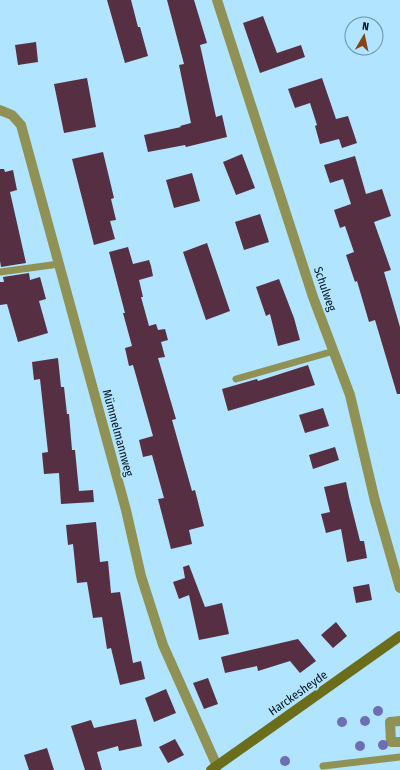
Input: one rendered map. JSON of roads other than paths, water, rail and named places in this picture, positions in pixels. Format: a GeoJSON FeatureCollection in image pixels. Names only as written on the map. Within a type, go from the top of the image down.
{"type":"FeatureCollection","features":[{"type":"Feature","properties":{"kind":"main road","name":"Harckesheyde"},"geometry":{"type":"LineString","coordinates":[[214,768],[400,636]]}},
{"type":"Feature","properties":{"kind":"street","name":"Schulweg"},"geometry":{"type":"LineString","coordinates":[[217,0],[311,290],[350,395],[375,501],[400,588]]}},
{"type":"Feature","properties":{"kind":"street","name":"Mümmelmannweg"},"geometry":{"type":"LineString","coordinates":[[0,110],[12,115],[21,125],[126,510],[142,576],[163,645],[214,768]]}},
{"type":"Feature","properties":{"kind":"street"},"geometry":{"type":"LineString","coordinates":[[400,721],[390,722],[391,742],[400,742]]}},
{"type":"Feature","properties":{"kind":"lane"},"geometry":{"type":"LineString","coordinates":[[0,272],[59,264]]}},
{"type":"Feature","properties":{"kind":"lane"},"geometry":{"type":"LineString","coordinates":[[236,379],[334,351]]}},
{"type":"Feature","properties":{"kind":"lane"},"geometry":{"type":"LineString","coordinates":[[323,766],[400,757]]}}]}
